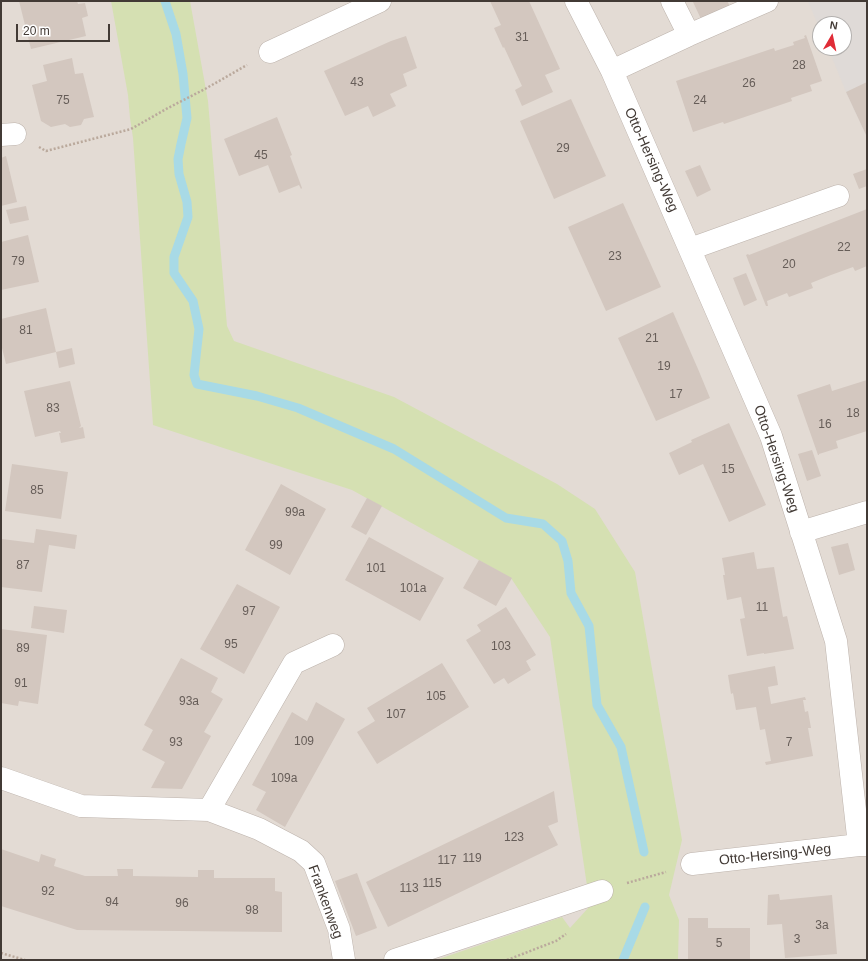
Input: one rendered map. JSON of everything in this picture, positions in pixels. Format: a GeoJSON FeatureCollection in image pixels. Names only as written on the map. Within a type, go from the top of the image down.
{"type":"FeatureCollection","features":[{"type":"Feature","properties":{"kind":"street"},"geometry":{"type":"LineString","coordinates":[[270,52],[380,1]]}},
{"type":"Feature","properties":{"kind":"street","name":"Otto-Hersing-Weg"},"geometry":{"type":"LineString","coordinates":[[576,1],[612,71],[771,436],[836,641],[863,845],[692,864]]}},
{"type":"Feature","properties":{"kind":"street"},"geometry":{"type":"LineString","coordinates":[[672,1],[689,36]]}},
{"type":"Feature","properties":{"kind":"street"},"geometry":{"type":"LineString","coordinates":[[612,71],[767,1]]}},
{"type":"Feature","properties":{"kind":"street"},"geometry":{"type":"LineString","coordinates":[[690,249],[838,196]]}},
{"type":"Feature","properties":{"kind":"street"},"geometry":{"type":"LineString","coordinates":[[801,532],[867,512]]}},
{"type":"Feature","properties":{"kind":"street"},"geometry":{"type":"LineString","coordinates":[[209,810],[294,663],[333,645]]}},
{"type":"Feature","properties":{"kind":"street","name":"Frankenweg"},"geometry":{"type":"LineString","coordinates":[[1,778],[81,806],[209,810],[259,829],[301,851],[314,863],[339,929],[344,960]]}},
{"type":"Feature","properties":{"kind":"street"},"geometry":{"type":"LineString","coordinates":[[395,960],[602,891]]}},
{"type":"Feature","properties":{"kind":"path"},"geometry":{"type":"LineString","coordinates":[[8,134],[46,151],[131,129],[270,52]]}},
{"type":"Feature","properties":{"kind":"path"},"geometry":{"type":"LineString","coordinates":[[602,891],[692,864]]}},
{"type":"Feature","properties":{"kind":"path"},"geometry":{"type":"LineString","coordinates":[[1,953],[25,960]]}},
{"type":"Feature","properties":{"kind":"shaded area"},"geometry":{"type":"Polygon","coordinates":[[[1,1],[867,1],[867,960],[1,960],[1,1]]]}},
{"type":"Feature","properties":{"kind":"shaded area"},"geometry":{"type":"Polygon","coordinates":[[[808,1],[867,1],[867,137],[831,56],[852,56],[852,16],[814,16],[808,1]]]}},
{"type":"Feature","properties":{"kind":"green space"},"geometry":{"type":"Polygon","coordinates":[[[111,1],[190,1],[208,101],[227,326],[234,341],[394,397],[557,484],[595,509],[635,572],[682,840],[669,895],[679,920],[678,960],[436,960],[562,917],[570,928],[590,906],[550,637],[511,578],[352,490],[153,425],[133,138],[128,95],[111,1]]]}},
{"type":"Feature","properties":{"kind":"building"},"geometry":{"type":"Polygon","coordinates":[[[19,1],[77,1],[78,4],[85,3],[88,16],[82,18],[86,36],[31,49],[19,1]]]}},
{"type":"Feature","properties":{"kind":"building"},"geometry":{"type":"Polygon","coordinates":[[[490,1],[529,1],[560,69],[545,75],[553,92],[522,106],[515,90],[522,86],[494,28],[501,25],[490,1]]]}},
{"type":"Feature","properties":{"kind":"building"},"geometry":{"type":"Polygon","coordinates":[[[727,1],[730,6],[701,19],[693,2],[727,1]]]}},
{"type":"Feature","properties":{"kind":"building"},"geometry":{"type":"Polygon","coordinates":[[[806,35],[812,56],[813,56],[822,81],[810,85],[812,91],[791,98],[792,101],[724,124],[723,122],[693,132],[676,81],[774,48],[775,51],[794,45],[793,42],[805,38],[804,36],[806,35]]]}},
{"type":"Feature","properties":{"kind":"building"},"geometry":{"type":"Polygon","coordinates":[[[406,36],[417,68],[403,74],[407,86],[390,94],[396,106],[373,117],[368,106],[345,116],[324,71],[391,41],[406,36]]]}},
{"type":"Feature","properties":{"kind":"building"},"geometry":{"type":"Polygon","coordinates":[[[72,58],[75,74],[83,73],[94,117],[84,119],[81,125],[70,127],[65,124],[51,127],[41,121],[32,85],[47,81],[43,65],[72,58]]]}},
{"type":"Feature","properties":{"kind":"building"},"geometry":{"type":"Polygon","coordinates":[[[867,82],[867,137],[846,92],[867,82]]]}},
{"type":"Feature","properties":{"kind":"building"},"geometry":{"type":"Polygon","coordinates":[[[571,99],[606,176],[554,199],[520,121],[571,99]]]}},
{"type":"Feature","properties":{"kind":"building"},"geometry":{"type":"Polygon","coordinates":[[[277,117],[292,155],[290,156],[302,188],[301,189],[299,185],[279,193],[268,165],[239,176],[224,139],[277,117]]]}},
{"type":"Feature","properties":{"kind":"building"},"geometry":{"type":"Polygon","coordinates":[[[6,156],[17,202],[1,206],[1,158],[6,156]]]}},
{"type":"Feature","properties":{"kind":"building"},"geometry":{"type":"Polygon","coordinates":[[[700,165],[711,190],[697,197],[685,171],[700,165]]]}},
{"type":"Feature","properties":{"kind":"building"},"geometry":{"type":"Polygon","coordinates":[[[867,169],[867,186],[859,189],[853,174],[867,169]]]}},
{"type":"Feature","properties":{"kind":"building"},"geometry":{"type":"Polygon","coordinates":[[[623,203],[661,287],[606,311],[568,227],[623,203]]]}},
{"type":"Feature","properties":{"kind":"building"},"geometry":{"type":"Polygon","coordinates":[[[26,206],[29,220],[10,224],[6,210],[26,206]]]}},
{"type":"Feature","properties":{"kind":"building"},"geometry":{"type":"Polygon","coordinates":[[[867,209],[867,266],[855,271],[853,267],[831,275],[811,283],[813,288],[789,297],[787,293],[767,301],[768,306],[766,306],[746,255],[867,209]]]}},
{"type":"Feature","properties":{"kind":"building"},"geometry":{"type":"Polygon","coordinates":[[[28,235],[39,282],[1,290],[1,242],[28,235]]]}},
{"type":"Feature","properties":{"kind":"building"},"geometry":{"type":"Polygon","coordinates":[[[746,273],[757,300],[744,306],[733,278],[746,273]]]}},
{"type":"Feature","properties":{"kind":"building"},"geometry":{"type":"Polygon","coordinates":[[[46,308],[56,352],[6,364],[1,344],[1,319],[46,308]]]}},
{"type":"Feature","properties":{"kind":"building"},"geometry":{"type":"Polygon","coordinates":[[[673,312],[710,398],[656,421],[618,338],[673,312]]]}},
{"type":"Feature","properties":{"kind":"building"},"geometry":{"type":"Polygon","coordinates":[[[72,348],[75,364],[59,368],[56,352],[72,348]]]}},
{"type":"Feature","properties":{"kind":"building"},"geometry":{"type":"Polygon","coordinates":[[[867,380],[867,431],[836,441],[838,448],[818,455],[797,395],[830,384],[832,391],[867,380]]]}},
{"type":"Feature","properties":{"kind":"building"},"geometry":{"type":"Polygon","coordinates":[[[70,381],[81,426],[79,428],[83,427],[85,438],[61,443],[60,431],[35,437],[24,391],[70,381]]]}},
{"type":"Feature","properties":{"kind":"building"},"geometry":{"type":"Polygon","coordinates":[[[729,423],[766,505],[729,522],[703,464],[679,475],[669,453],[692,442],[691,440],[729,423]]]}},
{"type":"Feature","properties":{"kind":"building"},"geometry":{"type":"Polygon","coordinates":[[[812,450],[821,476],[807,481],[798,454],[812,450]]]}},
{"type":"Feature","properties":{"kind":"building"},"geometry":{"type":"Polygon","coordinates":[[[12,464],[68,472],[61,519],[5,511],[12,464]]]}},
{"type":"Feature","properties":{"kind":"building"},"geometry":{"type":"Polygon","coordinates":[[[281,484],[326,509],[290,575],[245,550],[281,484]]]}},
{"type":"Feature","properties":{"kind":"building"},"geometry":{"type":"Polygon","coordinates":[[[367,498],[382,506],[366,535],[351,527],[367,498]]]}},
{"type":"Feature","properties":{"kind":"building"},"geometry":{"type":"Polygon","coordinates":[[[36,529],[77,535],[75,549],[49,545],[42,592],[1,587],[2,539],[34,543],[36,529]]]}},
{"type":"Feature","properties":{"kind":"building"},"geometry":{"type":"Polygon","coordinates":[[[369,537],[444,578],[420,621],[345,580],[369,537]]]}},
{"type":"Feature","properties":{"kind":"building"},"geometry":{"type":"Polygon","coordinates":[[[848,543],[855,570],[839,575],[831,547],[848,543]]]}},
{"type":"Feature","properties":{"kind":"building"},"geometry":{"type":"Polygon","coordinates":[[[754,552],[757,569],[774,567],[783,617],[787,616],[794,649],[747,656],[740,619],[745,618],[741,597],[727,600],[722,558],[754,552]]]}},
{"type":"Feature","properties":{"kind":"building"},"geometry":{"type":"Polygon","coordinates":[[[479,560],[512,578],[496,606],[463,588],[479,560]]]}},
{"type":"Feature","properties":{"kind":"building"},"geometry":{"type":"Polygon","coordinates":[[[237,584],[280,607],[244,674],[200,649],[237,584]]]}},
{"type":"Feature","properties":{"kind":"building"},"geometry":{"type":"Polygon","coordinates":[[[34,606],[67,610],[64,633],[31,628],[34,606]]]}},
{"type":"Feature","properties":{"kind":"building"},"geometry":{"type":"Polygon","coordinates":[[[506,607],[536,655],[526,661],[531,670],[508,684],[504,678],[494,684],[466,640],[481,631],[477,625],[506,607]]]}},
{"type":"Feature","properties":{"kind":"building"},"geometry":{"type":"Polygon","coordinates":[[[1,629],[47,635],[38,704],[19,701],[18,706],[1,703],[1,629]]]}},
{"type":"Feature","properties":{"kind":"building"},"geometry":{"type":"Polygon","coordinates":[[[181,658],[218,678],[211,692],[223,699],[204,732],[211,736],[182,789],[151,788],[165,762],[142,750],[153,730],[144,725],[181,658]]]}},
{"type":"Feature","properties":{"kind":"building"},"geometry":{"type":"Polygon","coordinates":[[[442,663],[469,707],[377,764],[357,732],[375,721],[367,708],[442,663]]]}},
{"type":"Feature","properties":{"kind":"building"},"geometry":{"type":"Polygon","coordinates":[[[775,666],[778,685],[768,687],[771,704],[805,697],[806,700],[803,700],[805,712],[808,711],[811,728],[808,728],[813,756],[766,765],[765,762],[771,761],[765,729],[760,730],[756,707],[736,710],[733,693],[731,694],[728,675],[775,666]]]}},
{"type":"Feature","properties":{"kind":"building"},"geometry":{"type":"Polygon","coordinates":[[[316,702],[345,719],[285,827],[256,810],[266,792],[252,785],[292,712],[307,721],[316,702]]]}},
{"type":"Feature","properties":{"kind":"building"},"geometry":{"type":"Polygon","coordinates":[[[554,791],[558,822],[548,826],[558,845],[388,927],[366,882],[554,791]]]}},
{"type":"Feature","properties":{"kind":"building"},"geometry":{"type":"Polygon","coordinates":[[[1,849],[39,862],[41,854],[56,859],[54,866],[85,876],[118,876],[117,869],[133,869],[133,876],[198,877],[198,870],[214,870],[214,878],[275,878],[275,891],[282,892],[282,932],[77,930],[1,906],[1,849]]]}},
{"type":"Feature","properties":{"kind":"building"},"geometry":{"type":"Polygon","coordinates":[[[357,873],[377,928],[356,936],[335,881],[357,873]]]}},
{"type":"Feature","properties":{"kind":"building"},"geometry":{"type":"Polygon","coordinates":[[[779,894],[780,900],[832,895],[837,954],[785,958],[782,924],[767,925],[768,895],[779,894]]]}},
{"type":"Feature","properties":{"kind":"building"},"geometry":{"type":"Polygon","coordinates":[[[688,918],[708,918],[708,928],[750,928],[750,960],[688,960],[688,918]]]}},
{"type":"Feature","properties":{"kind":"waterway"},"geometry":{"type":"LineString","coordinates":[[165,1],[176,34],[183,74],[187,118],[178,159],[179,174],[187,202],[188,217],[174,257],[174,273],[193,301],[199,329],[194,375],[197,384],[257,396],[298,408],[394,449],[506,518],[543,524],[562,541],[568,561],[571,593],[589,626],[597,705],[621,747],[644,852]]}},
{"type":"Feature","properties":{"kind":"waterway"},"geometry":{"type":"LineString","coordinates":[[623,960],[645,907]]}}]}
